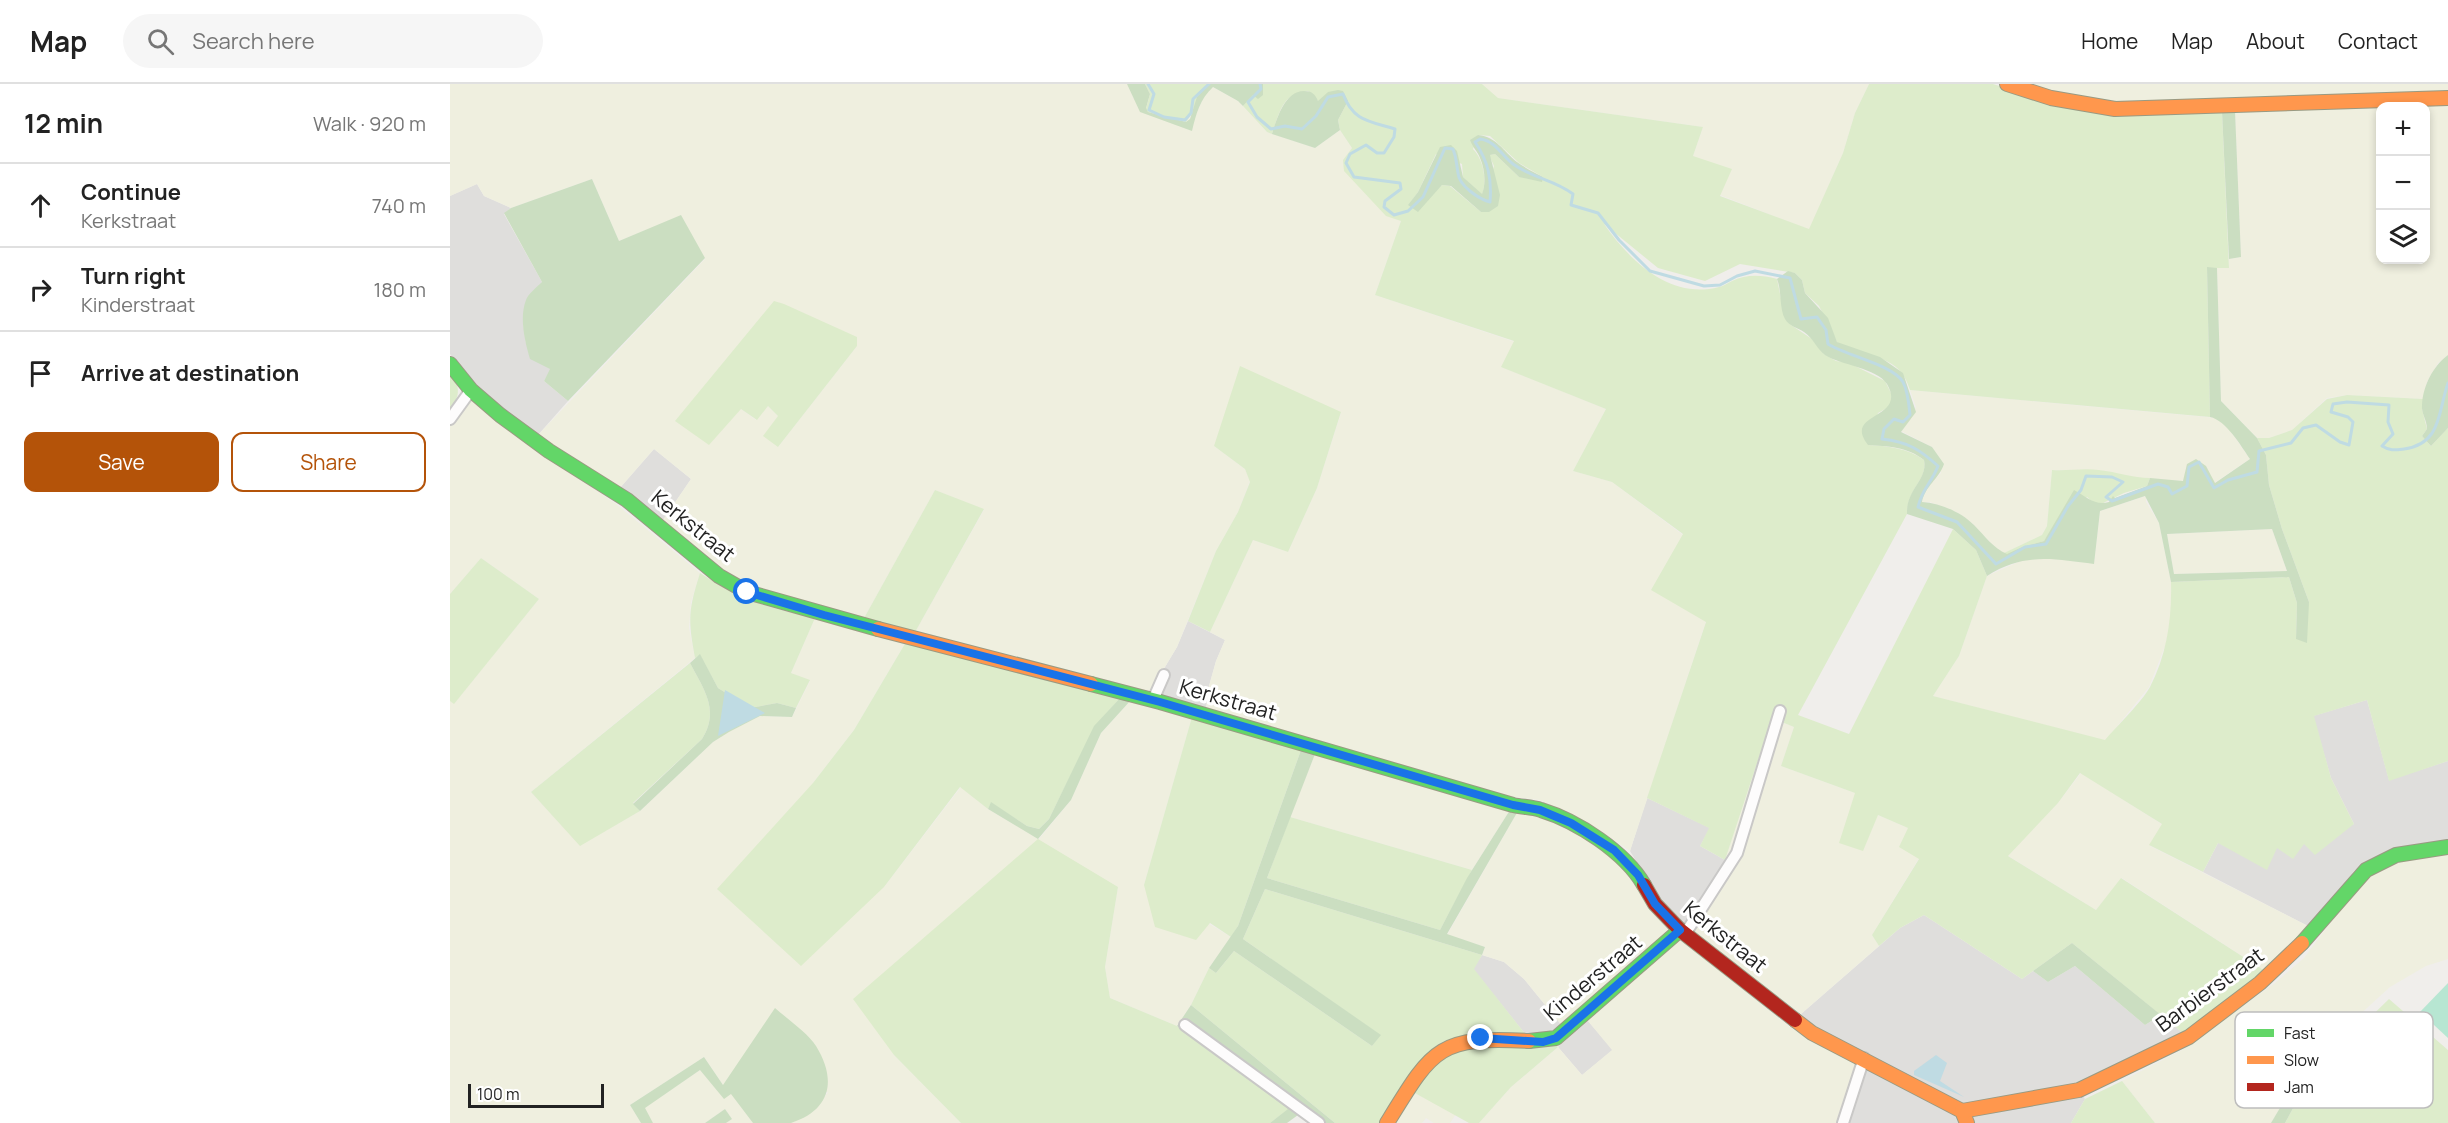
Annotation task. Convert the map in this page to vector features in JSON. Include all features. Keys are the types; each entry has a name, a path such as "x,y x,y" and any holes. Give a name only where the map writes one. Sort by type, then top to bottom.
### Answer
{"street":[{"path":"2007,84 2051,98 2115,109 2448,99"},
{"name":"Kerkstraat","path":"450,364 471,390 549,451 627,500 719,576 747,592 824,615 1153,700 1513,805 1540,810 1571,823 1614,850 1638,875 1655,904 1682,932 1812,1032 1864,1058 1965,1117"},
{"path":"450,419 471,390"},
{"path":"1153,700 1164,675"},
{"path":"1682,932 1737,853 1780,711"},
{"name":"Barbierstraat","path":"1965,1117 2079,1090 2189,1037 2260,983 2295,952 2346,891 2367,870 2396,855 2448,847"},
{"name":"Kinderstraat","path":"1387,1123 1422,1067 1438,1050 1458,1042 1481,1038 1543,1042 1556,1038 1682,932"},
{"path":"1185,1025 1318,1123"},
{"path":"1843,1123 1864,1058"}],"shaded area":[{"path":"477,184 484,196 511,208 504,214 542,282 523,323 526,343 544,365 551,369 544,381 568,401 538,435 475,386 450,354 450,196"},
{"path":"654,449 691,479 663,520 619,489"},
{"path":"1188,621 1225,640 1209,686 1206,709 1150,692 1177,647"},
{"path":"2367,700 2389,780 2448,761 2448,840 2372,858 2354,871 2310,927 2203,872 2218,843 2277,847 2304,844 2354,824 2331,778 2313,716"},
{"path":"1647,798 1710,828 1700,846 1725,860 1685,925 1659,899 1630,851"},
{"path":"1924,915 2022,979 2033,971 2048,982 2075,966 2145,1025 2161,1015 2184,1034 2075,1085 2085,1099 2071,1123 1849,1123 1866,1067 1790,1027 1801,1014 1900,928"},
{"path":"1482,955 1504,962 1524,979 1563,1027 1551,1035 1526,1035 1473,969"},
{"path":"1588,1021 1613,1050 1582,1075 1558,1047"}],"green space":[{"path":"450,84 1127,84 1132,91 1133,98 1194,119 1205,94 1213,87 1238,101 1267,132 1315,148 1340,130 1352,148 1343,160 1401,221 1375,295 1515,342 1502,367 1606,409 1573,471 1612,482 1683,535 1706,621 1630,851 1601,831 1540,800 1497,795 1206,709 1209,686 1225,640 1210,632 1253,540 1288,552 1317,488 1341,413 1214,446 1245,469 1250,481 1238,512 1216,551 1177,647 1150,692 914,634 984,510 935,490 863,620 740,583 663,520 691,479 654,449 619,489 538,435 705,259 681,216 619,241 592,179 511,208 484,196 477,184 450,196","holes":["857,337 857,346 778,447 778,416 768,406 756,420 741,409"]},
{"path":"1127,84 1145,84 1150,94 1146,108 1148,112 1186,122 1190,119 1197,97 1210,84 1263,84 1263,95 1258,99 1253,95 1243,106 1213,87 1202,102 1192,131 1140,112"},
{"path":"1145,84 1211,85 1186,122 1148,112 1146,109 1150,94"},
{"path":"1263,84 1482,84 1498,98 1703,127 1693,156 1732,169 1720,196 1809,229 1843,153 1855,113 1869,84 1993,84 2061,105 2222,112 2229,268 2207,268 2210,417 1910,390 1905,377 1889,362 1847,348 1837,342 1819,306 1805,293 1802,280 1795,273 1740,264 1705,281 1658,268 1604,224 1639,264 1668,283 1701,290 1719,287 1749,276 1777,279 1785,318 1791,325 1812,339 1824,354 1836,361 1849,363 1885,381 1892,395 1892,402 1878,413 1868,445 1904,450 1924,460 1923,473 1910,497 1907,514 1798,715 1849,734 1953,529 1976,550 1987,576 1959,656 1933,696 2105,740 2141,700 2156,674 2167,636 2171,609 2171,582 2289,577 2297,603 2296,639 2309,602 2282,529 2269,485 2266,455 2257,438 2269,438 2292,430 2327,399 2347,395 2423,399 2422,409 2427,429 2422,436 2431,446 2448,428 2448,761 2389,781 2367,700 2314,716 2331,778 2354,824 2315,855 2304,844 2293,859 2277,848 2267,870 2218,843 2203,872 2149,845 2162,824 2080,773 2058,803 2008,856 2096,910 2121,878 2265,971 2184,1034 2072,943 2022,979 1924,915 1900,928 1879,946 1872,935 1919,859 1899,847 1908,828 1878,815 1863,851 1839,843 1855,793 1781,766 1794,727 1772,718 1725,860 1700,846 1709,828 1647,798 1706,622 1651,590 1683,534 1612,482 1573,471 1606,409 1501,367 1514,341 1375,295 1401,221 1386,216 1344,171 1343,160 1352,148 1340,130 1338,120 1348,101 1318,101 1308,91 1293,95 1283,105 1272,134 1267,132 1243,106 1253,94 1263,95","holes":["1478,135 1490,136 1519,163 1543,177 1519,177 1495,154 1489,155 1494,166 1481,212 1450,186 1442,185 1433,193 1410,203 1418,192 1436,154 1462,164 1463,177 1482,195 1484,171 1473,149"]},
{"path":"1482,84 1869,84 1855,113 1843,153 1809,230 1720,195 1693,156 1703,127 1497,98"},
{"path":"2018,84 2448,84 2448,92 2101,105"},
{"path":"1343,91 1348,101 1338,120 1340,130 1315,148 1272,134 1283,107 1292,95 1297,92 1309,92 1318,101 1328,92"},
{"path":"2430,105 2448,105 2448,355 2438,363 2427,382 2423,399 2347,395 2327,398 2292,430 2269,438 2257,438 2221,401 2217,268 2229,268 2229,259 2241,257 2235,111 2376,107 2376,264 2430,264"},
{"path":"2235,111 2241,257 2229,259 2222,112"},
{"path":"1478,135 1495,142 1517,162 1543,177 1542,182 1519,177 1495,154 1490,155 1500,195 1498,206 1489,212 1481,212 1451,186 1442,185 1418,212 1408,205 1418,192 1440,147 1451,145 1457,151 1463,177 1482,194 1483,167 1470,140"},
{"path":"592,179 619,241 681,215 705,258 568,401 544,381 550,369 530,359 524,330 524,307 529,295 542,282 504,213 511,208"},
{"path":"2207,267 2217,268 2221,401 2257,438 2266,455 2269,485 2282,529 2309,602 2307,643 2296,639 2297,603 2289,577 2171,582 2159,523 2145,496 2100,511 2094,564 2052,559 2027,560 2001,568 1987,576 1976,550 1953,529 1907,514 1910,498 1923,473 1924,460 1904,450 1868,445 1862,434 1863,427 1868,421 1889,404 1891,396 1887,384 1867,370 1825,355 1807,334 1789,323 1783,315 1777,279 1788,271 1795,273 1802,280 1805,293 1828,318 1837,342 1880,357 1903,373 1916,412 1901,432 1932,447 1944,464 1926,491 1922,502 1943,506 1957,512 1974,525 1993,545 2007,554 2044,541 2074,490 2091,500 2104,503 2109,502 2113,496 2115,498 2147,486 2150,478 2183,481 2187,464 2196,459 2206,466 2215,483 2250,459 2227,428 2210,417","holes":["2272,529 2287,571 2174,574 2167,534"]},
{"path":"774,301 857,337 857,346 778,447 763,436 778,416 768,406 757,420 741,409 709,445 675,421"},
{"path":"2448,355 2448,428 2431,446 2422,436 2427,429 2422,408 2423,398 2433,371"},
{"path":"1240,366 1341,412 1317,488 1288,552 1253,540 1210,632 1188,621 1216,551 1238,512 1250,482 1245,469 1214,446"},
{"path":"450,371 458,390 456,400 450,410"},
{"path":"1910,390 2217,418 2229,429 2250,459 2214,483 2206,466 2186,468 2184,481 2134,478 2099,470 2052,470 2047,526 2042,535 2004,553 1997,550 1972,523 1958,513 1930,502 1922,502 1924,492 1941,473 1932,447 1901,431 1912,418 1916,407"},
{"path":"471,396 518,436 616,504 700,573 691,602 689,628 695,658 531,792 580,845 640,811 713,742 729,732 760,716 792,717 810,681 791,673 815,618 906,642 854,730 813,783 884,887 961,787 988,809 1039,839 1071,800 1101,733 1131,700 1192,717 1144,885 1231,937 1209,968 1191,1005 1177,1026 1110,998 1105,967 1118,887 894,1055 961,1123 790,1123 816,1108 828,1092 723,1085 704,1057 630,1105 641,1123 450,1123 450,701 454,703 539,599 481,558 450,594 450,426"},
{"path":"2093,469 2150,478 2147,486 2124,493 2101,504 2095,504 2087,497 2056,524 2044,541 2022,547 2007,555 2004,553 2042,535 2047,526 2052,470"},
{"path":"935,490 984,509 914,634 863,620"},
{"path":"2146,496 2146,502 2159,523 2171,582 2172,607 2167,641 2149,687 2105,741 1933,696 1959,656 1987,576 2023,560 2039,557 2094,563 2100,511"},
{"path":"2272,529 2287,571 2174,574 2167,534"},
{"path":"481,558 539,599 454,704 450,701 450,594"},
{"path":"700,573 755,602 815,618 791,673 810,680 796,708 777,703 750,708 718,688 700,655 695,658 690,616"},
{"path":"906,642 1121,697 1095,726 1049,819 1039,829 1027,826 991,803 988,809 960,787 884,887 801,966 717,889 813,783 854,730"},
{"path":"700,654 718,688 750,708 777,703 796,708 792,717 760,716 713,742 640,811 633,804 702,739 707,729 710,719 708,700 690,663"},
{"path":"690,663 705,691 710,709 710,719 702,739 633,803 640,811 580,846 531,792"},
{"path":"1121,697 1131,700 1101,733 1071,800 1038,839 988,809 991,802 1027,826 1039,829 1049,819 1094,726"},
{"path":"1192,717 1301,750 1238,926 1231,937 1210,923 1196,940 1155,927 1144,885"},
{"path":"1772,718 1794,727 1781,766 1855,793 1878,815 1908,828 1919,858 1872,935 1879,946 1801,1014 1685,925 1725,860"},
{"path":"1301,750 1315,754 1267,878 1440,930 1467,878 1510,810 1518,811 1447,934 1485,947 1482,955 1265,889 1243,939 1381,1035 1372,1046 1234,951 1216,973 1209,968 1238,926"},
{"path":"1315,754 1510,810 1472,870 1290,817"},
{"path":"2081,773 2163,825 2150,846 2310,927 2295,946 2265,971 2122,878 2096,910 2007,855 2058,803"},
{"path":"1518,811 1540,816 1611,855 1668,928 1668,932 1563,1027 1524,979 1504,962 1482,955 1485,947 1447,935"},
{"path":"1290,817 1472,870 1440,930 1267,878"},
{"path":"1038,839 1118,887 1105,967 1110,998 1177,1026 1289,1109 1270,1123 961,1123 894,1055 853,999"},
{"path":"2448,853 2448,959 2426,966 2390,987 2363,1012 2235,1012 2235,1108 2280,1108 2271,1123 2155,1123 2122,1081 2182,1050 2275,983 2304,958 2350,896 2370,876 2390,865 2410,859"},
{"path":"1265,889 1482,955 1474,969 1526,1035 1476,1035 1447,1040 1437,1045 1419,1064 1382,1123 1335,1123 1191,1005 1209,968 1216,973 1234,951 1372,1046 1380,1035 1243,939"},
{"path":"1679,941 1684,942 1790,1027 1857,1064 1841,1123 1479,1123 1511,1087 1558,1047 1582,1075 1612,1050 1588,1021"},
{"path":"2072,943 2161,1015 2145,1025 2075,966 2048,982 2033,971"},
{"path":"2448,983 2448,1038 2433,1024 2433,1012 2420,1012"},
{"path":"2389,999 2404,1012 2376,1012"},
{"path":"1191,1005 1335,1123 1309,1123 1298,1115 1287,1123 1270,1123 1288,1109 1177,1026"},
{"path":"775,1008 808,1036 823,1059 828,1082 822,1102 815,1110 791,1123 753,1123 731,1094 724,1099 700,1070 645,1108 653,1123 641,1123 630,1105 704,1057 723,1085"},
{"path":"2433,1037 2448,1050 2448,1123 2285,1123 2293,1108 2433,1108"},
{"path":"1555,1045 1558,1047 1511,1087 1479,1123 1469,1123 1413,1092 1428,1068 1464,1046"},
{"path":"700,1070 724,1098 731,1093 753,1123 726,1123 732,1119 725,1109 705,1123 653,1123 644,1108"},
{"path":"2122,1081 2155,1123 2071,1123 2085,1099"},
{"path":"1413,1092 1456,1114 1450,1123 1434,1123 1426,1118 1422,1123 1395,1123"},
{"path":"2280,1108 2293,1108 2285,1123 2271,1123"},
{"path":"725,1109 732,1119 726,1123 705,1123"}],"water":[{"path":"725,690 765,713 718,736"},
{"path":"1936,1055 1947,1063 1940,1081 1964,1097 1914,1075 1914,1071"}],"waterway":[{"path":"1148,84 1154,94 1149,110 1164,117 1185,120 1191,113 1193,99 1209,84"},
{"path":"1260,84 1261,89 1248,102 1257,117 1271,129 1285,126 1302,129 1316,116 1328,97 1343,94 1357,115 1370,122 1395,129 1394,137 1384,153 1377,153 1366,145 1350,154 1346,163 1354,177 1400,183 1401,189 1385,201 1384,207 1394,215 1408,211 1423,197 1445,148 1453,149 1462,183 1475,195 1490,202 1488,170 1475,142 1480,139 1490,142 1520,169 1559,185 1573,194 1571,205 1598,213 1619,240 1650,271 1704,286 1720,285 1737,276 1755,271 1790,278 1801,319 1817,317 1826,330 1828,344 1890,371 1903,382 1910,415 1903,422 1894,419 1884,429 1882,439 1913,447 1938,466 1918,507 1957,522 1996,564 2025,547 2046,544 2068,506 2081,490 2086,476 2112,477 2123,482 2106,497 2112,501 2158,484 2168,487 2172,494 2187,486 2189,467 2199,462 2214,488 2228,480 2257,472 2259,451 2291,443 2303,428 2316,425 2340,442 2349,445 2353,422 2348,417 2331,412 2333,404 2347,402 2389,405 2388,422 2393,434 2382,446 2395,450 2416,446 2426,441 2437,425 2448,383"}],"traffic: fast":[{"path":"450,364 471,390 500,415 549,451 627,500 719,576 747,592 878,629"},
{"path":"1091,684 1555,815 1599,839 1613,850 1636,873 1644,885"},
{"path":"2302,943 2366,870 2396,855 2448,847"},
{"path":"1529,1041 1556,1038 1680,930"}],"traffic: slow":[{"path":"2007,84 2051,98 2115,109 2448,98"},
{"path":"878,629 1091,684"},
{"path":"1962,1111 2079,1090 2189,1037 2260,983 2302,943"},
{"path":"1795,1020 1812,1033 1962,1111 1967,1123"},
{"path":"1387,1123 1416,1078 1441,1052 1456,1045 1475,1041 1529,1041"}],"traffic: jam":[{"path":"1644,885 1655,904 1680,930 1795,1020"}],"route":[{"path":"747,592 824,615 1160,702 1513,805 1540,810 1571,823 1614,850 1638,875 1655,904 1680,930 1556,1038 1543,1042 1481,1038"}]}
